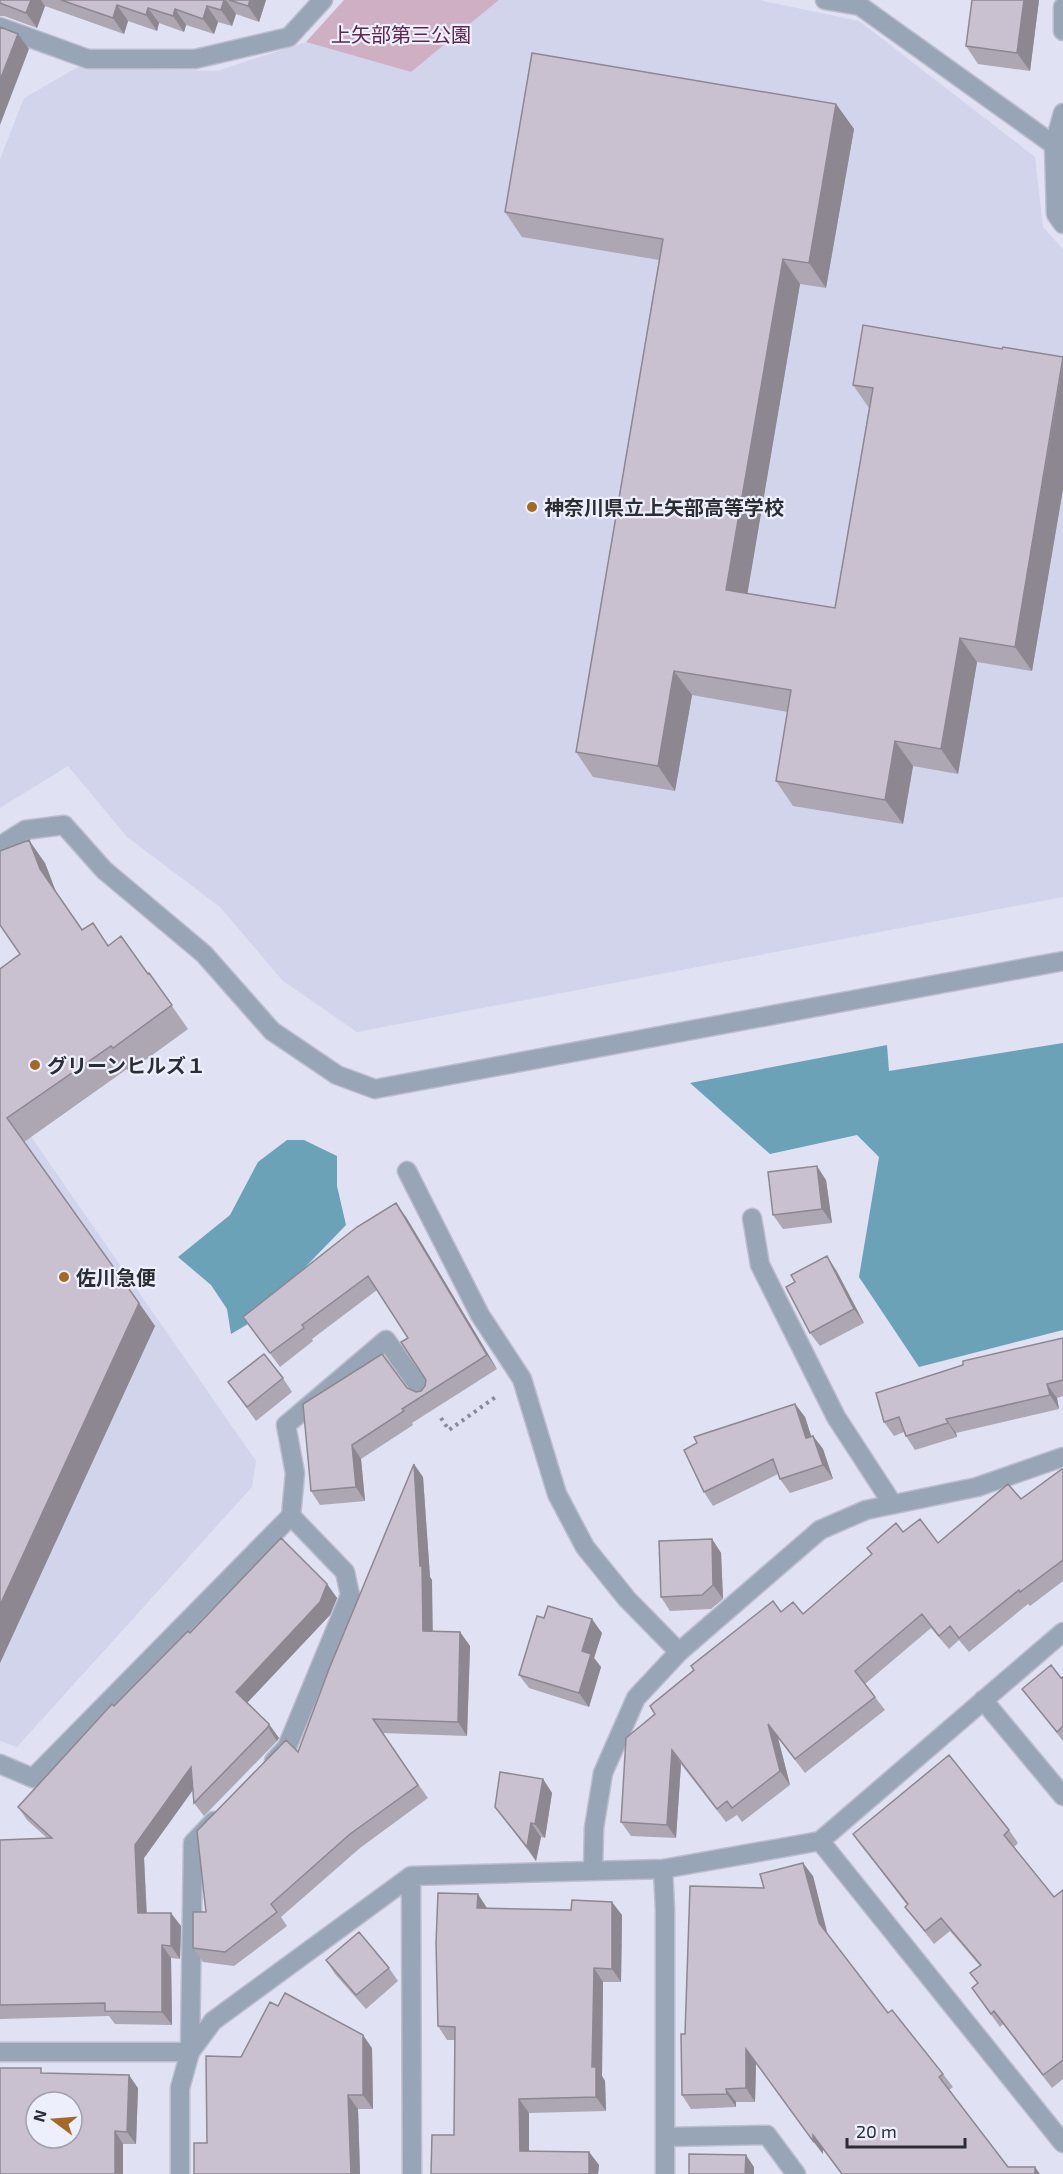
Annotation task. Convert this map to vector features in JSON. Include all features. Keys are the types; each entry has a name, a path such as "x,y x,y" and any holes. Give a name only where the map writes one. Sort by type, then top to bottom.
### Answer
{"street":[{"path":"0,27 88,59 195,59 289,37 322,0"},
{"path":"825,0 860,6 1054,145"},
{"path":"1063,7 1063,30"},
{"path":"1063,113 1054,145 1056,214 1063,224"},
{"path":"0,846 25,830 64,825 104,870 204,954 272,1031 337,1075 375,1089 1063,962"},
{"path":"407,1171 480,1315 522,1379 557,1494 585,1547 627,1599 679,1652"},
{"path":"752,1218 760,1265 836,1417 892,1503"},
{"path":"0,1764 33,1778 291,1516 295,1473 286,1425 386,1340 425,1395"},
{"path":"593,1870 594,1828 603,1773 636,1698 679,1652 820,1530 866,1510 977,1487 1063,1457"},
{"path":"264,1771 287,1748 350,1595 345,1572 291,1516"},
{"path":"190,2052 213,2021 411,1876 663,1869 820,1841 1063,1632"},
{"path":"983,1700 1063,1796"},
{"path":"180,2174 180,2088 190,2052 193,1843 224,1811"},
{"path":"820,1841 1063,2143"},
{"path":"663,1869 665,2174"},
{"path":"411,1876 412,2174"},
{"path":"0,2052 190,2052"},
{"path":"665,2137 767,2135 796,2174"}],"path":[{"path":"425,1395 449,1430 522,1379"}],"shaded area":[{"name":"神奈川県立上矢部高等学校","path":"499,0 759,0 859,21 1035,157 1043,227 1063,249 1063,897 357,1032 283,981 220,907 127,837 68,766 0,808 0,159 24,98 78,67 217,71 306,42 411,72"},
{"path":"1063,1043 1063,1330 919,1367 859,1277 879,1157 857,1135 770,1154 690,1083 887,1045 889,1071"},
{"name":"佐川急便","path":"0,1092 256,1461 252,1487 17,1747 0,1741"},
{"path":"287,1140 304,1140 337,1156 337,1186 346,1225 253,1321 231,1334 227,1309 211,1285 178,1257 230,1215 258,1162"}],"green space":[{"name":"上矢部第三公園","path":"344,0 499,0 411,72 306,42"}],"building":[{"path":"0,0 31,0 26,13 0,3"},
{"path":"61,0 224,0 221,10 207,6 203,19 175,9 173,16 148,8 146,15 117,5 113,18"},
{"path":"229,0 250,0 248,6"},
{"path":"972,0 1024,0 1017,53 966,46"},
{"path":"0,27 18,34 0,80"},
{"path":"532,53 836,104 809,263 783,259 726,590 835,608 873,388 853,385 863,325 1063,357 1015,647 960,638 941,749 895,741 885,800 776,781 791,690 674,671 658,766 576,752 663,239 505,212"},
{"path":"29,840 40,869 82,930 93,923 108,946 121,936 172,1005 113,1048 111,1046 7,1118 139,1303 0,1605 0,969 20,954 0,925 0,851"},
{"path":"817,1166 822,1209 773,1215 768,1172"},
{"path":"396,1203 487,1355 402,1409 404,1411 352,1445 356,1487 311,1491 303,1404 382,1354 407,1388 416,1392 421,1391 426,1380 401,1342 408,1338 368,1276 302,1325 304,1328 270,1353 243,1317 357,1227"},
{"path":"827,1256 854,1309 810,1333 786,1287 795,1282 791,1275"},
{"path":"1063,1338 1063,1380 1047,1384 1050,1395 946,1419 948,1423 906,1436 899,1417 884,1422 876,1393 963,1365 963,1361"},
{"path":"264,1354 283,1378 247,1407 228,1382"},
{"path":"795,1404 806,1438 813,1436 823,1465 780,1479 773,1459 704,1492 684,1450 697,1443 694,1437"},
{"path":"414,1464 420,1566 422,1566 423,1631 460,1632 458,1722 373,1719 418,1785 350,1834 271,1904 277,1912 225,1952 193,1948 193,1912 206,1912 197,1831 286,1740 298,1752 329,1669"},
{"path":"1062,1469 1063,1560 1020,1592 1019,1590 959,1638 950,1626 939,1636 922,1614 855,1671 875,1697 795,1759 768,1724 780,1771 732,1808 727,1801 717,1809 672,1750 667,1825 621,1822 626,1738 655,1714 650,1706 694,1670 691,1666 773,1601 781,1612 793,1602 803,1614 872,1554 867,1548 896,1523 903,1532 920,1519 938,1543 1008,1484 1021,1499"},
{"path":"281,1538 327,1584 320,1602 236,1692 269,1724 268,1727 194,1803 191,1767 135,1845 138,1913 171,1913 171,1946 162,1945 162,2012 105,2011 105,2003 0,2005 0,1840 52,1838 18,1807 112,1704 114,1706 188,1631 190,1633"},
{"path":"712,1539 713,1585 702,1595 661,1597 659,1541"},
{"path":"548,1606 592,1619 582,1651 591,1654 579,1693 519,1675 537,1616 544,1618"},
{"path":"1051,1665 1061,1678 1063,1677 1063,1726 1057,1732 1022,1689"},
{"path":"949,1755 1009,1830 1004,1835 1054,1897 1063,1890 1063,2060 1043,2075 994,2011 991,2014 972,1988 978,1983 970,1973 981,1965 941,1918 925,1931 905,1907 908,1904 853,1834"},
{"path":"500,1772 543,1779 535,1824 531,1823 527,1847 495,1807"},
{"path":"803,1863 819,1923 888,2013 892,2010 943,2074 939,2077 1008,2167 1035,2167 1035,2174 842,2174 813,2135 813,2141 746,2049 746,2088 726,2089 727,2094 682,2095 681,2034 685,2034 690,1886 764,1888 760,1874"},
{"path":"438,1893 478,1894 477,1908 571,1910 572,1900 612,1902 612,1969 594,1968 592,2067 596,2067 596,2097 519,2099 520,2151 589,2152 589,2174 431,2174 432,2135 454,2135 455,2027 438,2026 436,1943"},
{"path":"359,1932 389,1968 356,1995 326,1960"},
{"path":"285,1993 363,2035 363,2095 348,2095 351,2174 194,2174 194,2143 207,2143 206,2056 241,2057 270,2002 278,2006"},
{"path":"0,2068 41,2068 41,2073 129,2075 127,2132 115,2131 115,2174 0,2174"},
{"path":"689,2154 746,2155 745,2174 689,2174"}],"place":[{"name":"神奈川県立上矢部高等学校","path":"532,507"},
{"name":"グリーンヒルズ１","path":"35,1065"},
{"name":"佐川急便","path":"64,1277"}]}
